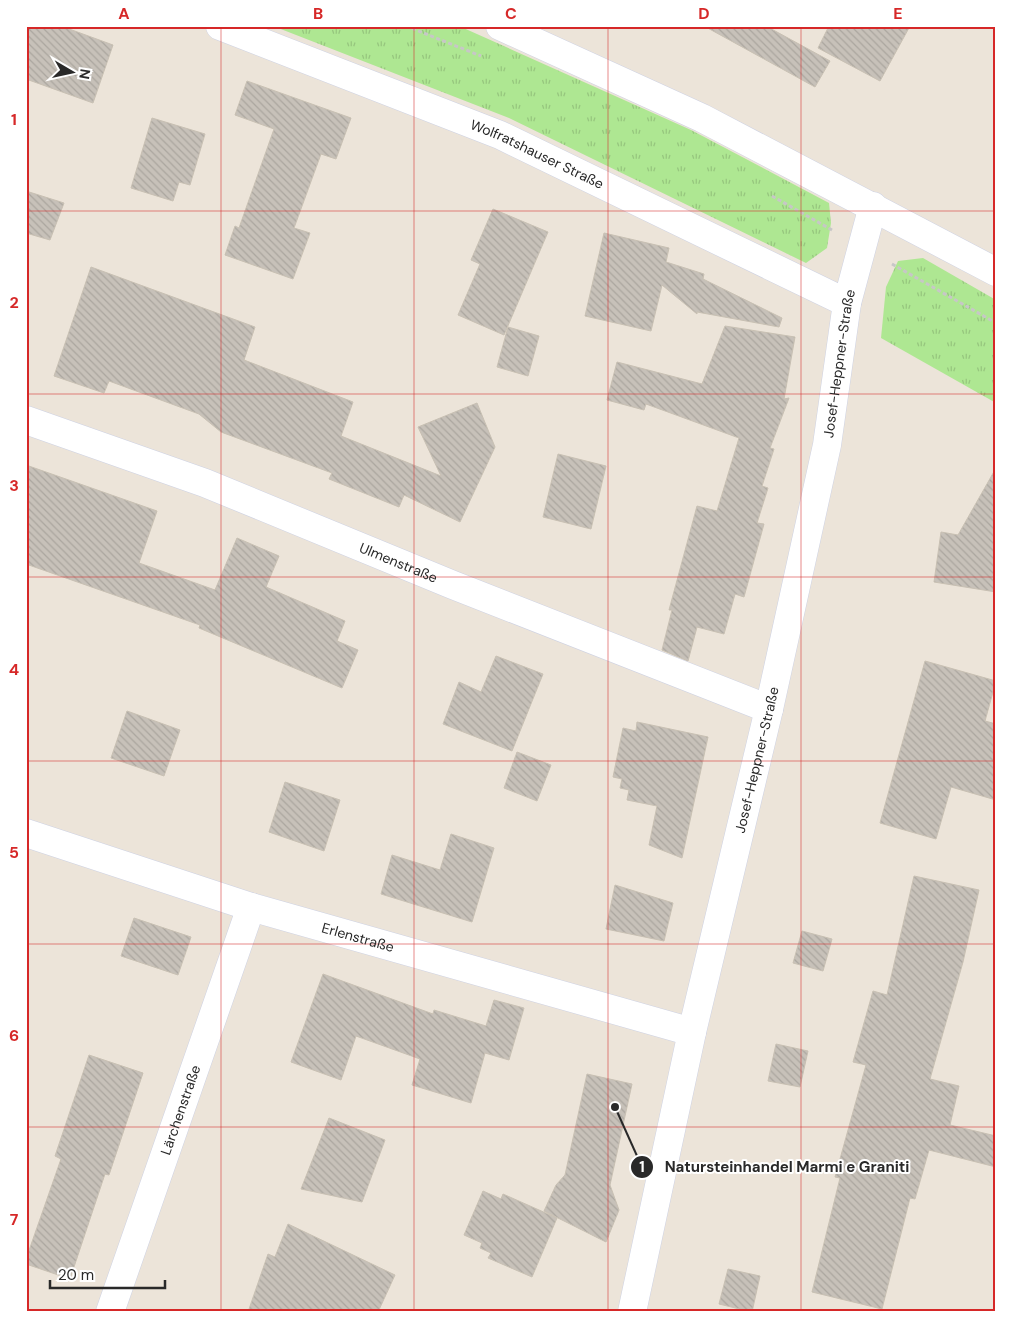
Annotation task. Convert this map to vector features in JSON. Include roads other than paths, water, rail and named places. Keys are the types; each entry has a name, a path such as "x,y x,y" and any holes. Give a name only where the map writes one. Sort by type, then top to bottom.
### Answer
{"street":[{"name":"Wolfratshauser Straße","path":"220,26 500,134 846,303"},
{"path":"500,26 702,118 996,272"},
{"name":"Josef-Heppner-Straße","path":"632,1312 692,1032 769,709 827,445 846,303 860,247 873,206"},
{"name":"Ulmenstraße","path":"26,420 205,483 453,585 769,709"},
{"name":"Erlenstraße","path":"26,833 251,907 692,1032"},
{"name":"Lärchenstraße","path":"110,1312 251,907"}],"place":[{"name":"Natursteinhandel Marmi e Graniti","path":"615,1107"}]}
